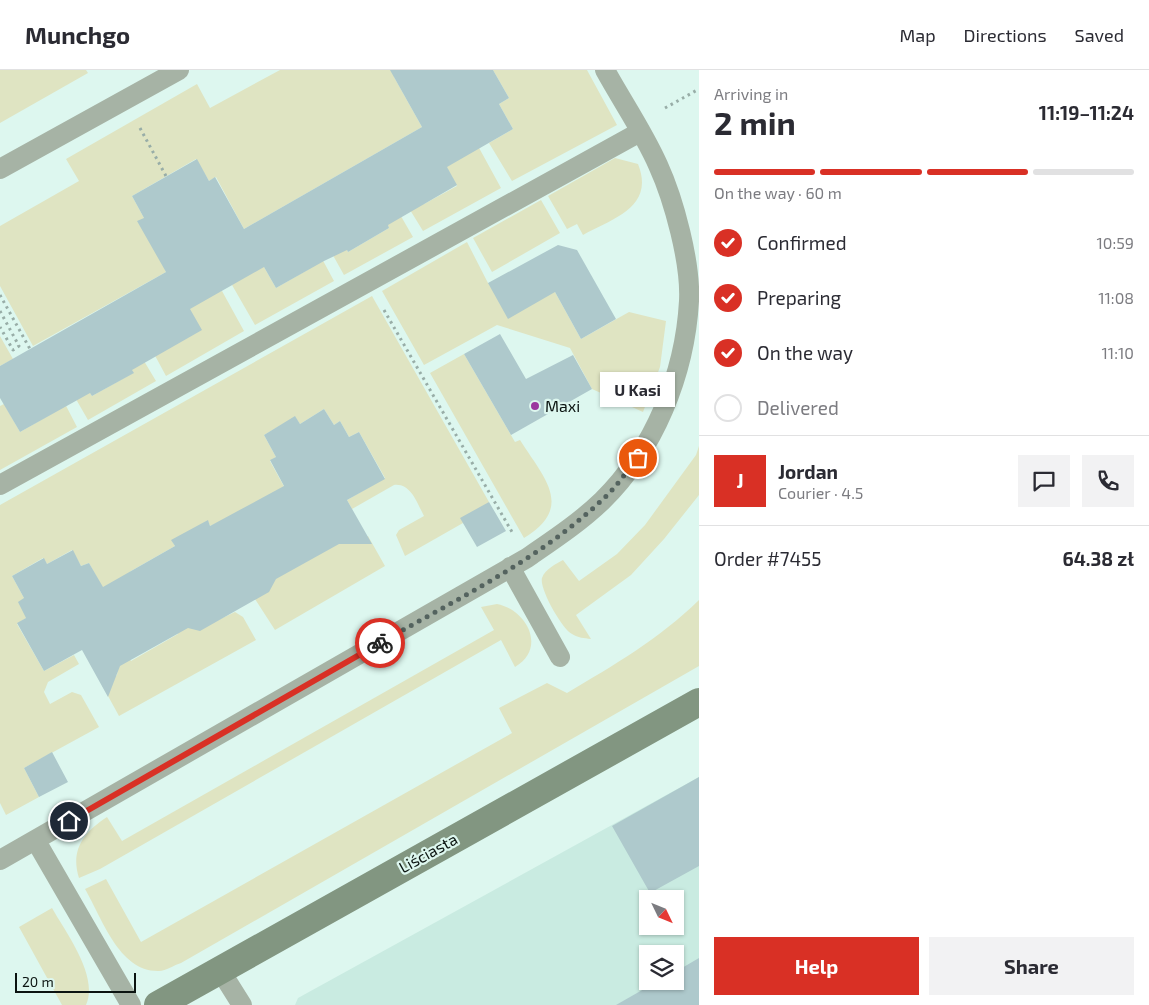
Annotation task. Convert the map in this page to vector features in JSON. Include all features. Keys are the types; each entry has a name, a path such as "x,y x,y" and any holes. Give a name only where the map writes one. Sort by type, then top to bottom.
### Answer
{"street":[{"name":"Liściasta","path":"158,1005 699,702"}],"lane":[{"path":"0,169 124,98 179,70"},
{"path":"0,860 519,563 577,523 603,500 638,458 672,389 684,346 689,299 679,229 658,164 605,70"},
{"path":"0,484 369,283 638,129"},
{"path":"519,563 560,657"},
{"path":"36,840 131,1005"},
{"path":"220,970 242,1005"}],"path":[{"path":"638,129 699,89"},
{"path":"124,98 166,176"},
{"path":"369,283 519,563"},
{"path":"0,295 30,349"},
{"path":"0,311 19,346 13,350 0,327"}],"shaded area":[{"path":"0,70 86,70 88,73 0,123"},
{"path":"280,70 399,70 394,77 422,127 244,229 216,177 209,181 196,159 132,196 144,218 166,272 33,346 0,286 0,226 79,181 66,159 197,84 210,108"},
{"path":"493,70 587,70 617,125 512,181 489,143 513,129 499,104 509,98"},
{"path":"478,146 501,188 423,231 407,205 424,204 457,186 441,157"},
{"path":"615,158 638,164 642,179 641,191 636,201 619,216 583,235 577,224 567,229 548,196"},
{"path":"541,200 560,233 492,272 473,238"},
{"path":"398,211 413,237 344,275 330,250 343,243 348,252 389,228 384,218"},
{"path":"467,242 488,283 555,292 581,339 629,312 666,321 660,367 643,412 592,389 570,348 497,325 424,365 382,291"},
{"path":"320,255 334,281 255,325 232,285 260,260 276,288 309,269"},
{"path":"222,291 244,331 166,376 152,350 185,301"},
{"path":"372,296 489,502 463,523 405,556 396,535 399,530 424,516 416,500 405,487 394,485 352,509 347,500 385,478 359,432 349,437 340,421 334,425 324,409 300,424 295,417 264,435 276,457 270,461 287,492 210,526 208,521 172,541 175,546 131,571 106,594 89,563 81,566 72,550 47,564 43,558 12,576 24,598 26,618 17,624 44,671 74,655 79,664 48,682 44,692 50,704 72,692 81,695 99,727 24,768 39,797 6,815 0,803 0,505"},
{"path":"0,336 13,359 0,366"},
{"path":"464,354 515,442 520,440 538,467 550,492 551,503 548,515 539,526 524,538 430,373"},
{"path":"141,356 156,381 88,420 73,394 86,386 92,396 133,373 129,363"},
{"path":"63,400 77,427 0,470 0,406 4,404 20,432 53,413"},
{"path":"699,446 699,495 664,539 631,575 576,615 591,639 572,634 557,617 548,599 542,583 543,575 551,567 563,560 579,581 617,554 645,525 696,455"},
{"path":"323,531 355,543 368,536 385,566 275,630 255,599"},
{"path":"699,600 699,666 181,963 159,971 145,969 133,963 113,941 85,889 106,879 141,942 512,733 499,708 547,683 567,693 619,662 652,639"},
{"path":"497,604 517,614 529,631 531,640 530,650 525,659 515,667 501,640 100,869 79,878 76,859 81,843 92,829 107,817 122,841 494,630 481,607"},
{"path":"235,612 243,617 256,640 119,716 102,685 117,675 121,645 131,661 178,634 174,627 214,622"},
{"path":"699,777 699,1005 295,1005 298,998"},
{"path":"52,908 85,968 89,994 86,1005 62,1005 19,927"}],"building":[{"path":"390,70 493,70 509,98 499,104 513,129 447,167 457,185 388,225 389,228 348,252 347,250 324,261 276,288 264,267 190,309 202,330 132,370 134,373 92,396 90,393 20,432 0,398 0,366 166,272 137,221 144,218 132,196 197,159 209,181 215,177 244,229 422,127"},
{"path":"558,245 577,250 616,319 581,339 555,292 508,319 488,283"},
{"path":"500,334 526,379 573,355 592,389 511,435 464,354"},
{"path":"324,409 334,425 340,421 349,437 359,432 385,479 347,500 372,544 339,544 276,579 269,592 200,631 188,628 120,666 108,697 82,650 44,671 17,623 26,618 18,602 24,598 12,576 44,558 47,564 73,550 81,566 89,563 103,587 175,546 171,540 208,520 210,526 284,486 270,460 276,457 264,435 295,416 300,424"},
{"path":"489,502 506,531 477,547 460,518"},
{"path":"52,752 68,782 39,797 24,768"},
{"path":"699,777 699,866 655,890 648,890 612,826"},
{"path":"699,958 699,1005 616,1005 642,990 684,990 684,967"}],"way so far":[{"path":"380,643 527,558 577,523 603,500 638,458"}],"place":[{"name":"Maxi","path":"535,406"},
{"name":"U Kasi","path":"638,458"}],"route":[{"path":"69,821 380,643"}]}
